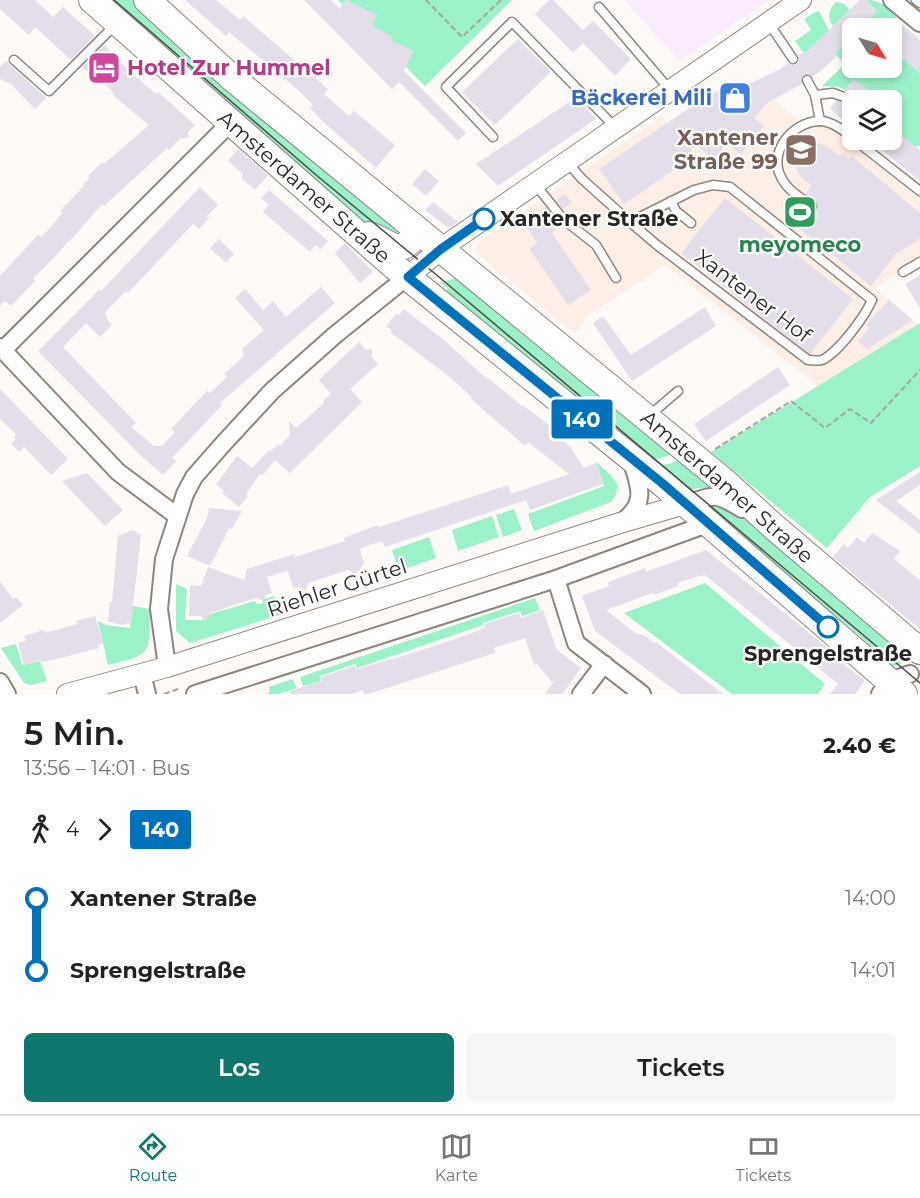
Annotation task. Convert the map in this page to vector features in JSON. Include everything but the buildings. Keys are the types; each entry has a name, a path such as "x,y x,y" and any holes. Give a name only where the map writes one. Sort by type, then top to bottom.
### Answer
{"main road":[{"name":"Amsterdamer Straße","path":"92,0 408,277 902,683"},
{"name":"Amsterdamer Straße","path":"147,0 232,78 648,418 920,651"},
{"path":"354,231 375,237 394,248 409,244 414,237 413,226"}],"street":[{"path":"167,667 159,609 164,559 185,494 195,477 222,444 272,391 335,335 441,249 801,0"},
{"path":"904,2 920,23"},
{"path":"177,516 118,472 1,348 230,123"},
{"path":"620,523 631,516 640,495 641,488 630,459"},
{"name":"Riehler Gürtel","path":"67,694 167,667 712,496 721,496 774,527"},
{"path":"195,694 556,579 707,524"},
{"path":"556,579 576,643 642,694"},
{"path":"581,694 604,664"},
{"path":"142,674 147,694"},
{"path":"0,682 7,694"}],"lane":[{"path":"904,2 920,3"},
{"path":"599,7 670,90"},
{"path":"14,60 49,91 117,22"},
{"path":"493,137 446,87 512,22 616,128"},
{"path":"768,22 793,59"},
{"path":"807,81 815,95 820,121"},
{"path":"815,95 833,93 841,96"},
{"path":"812,206 785,184 777,163 782,145 793,132 804,125 820,121 842,130"},
{"path":"868,150 920,191"},
{"name":"Xantener Hof","path":"566,162 582,179 630,222 657,245 808,360 822,360 841,344 865,315 872,300 730,188 713,185 694,190 630,222"},
{"path":"535,184 563,219 596,245 616,278"},
{"path":"671,201 676,212 691,223"},
{"path":"903,272 920,262"},
{"path":"648,418 678,391"}],"path":[{"path":"426,0 462,37 501,0"},
{"path":"706,454 791,401 825,428 850,409 872,423 920,370"}],"shaded area":[{"path":"624,0 769,0 680,61"},
{"path":"773,99 804,125 826,122 842,134 842,150 864,150 920,191 920,261 874,288 918,325 817,387 815,383 665,265 589,315 574,333 475,252 479,242 662,116 688,154 696,145 714,160 727,143 741,155 764,127 754,118 767,102"}],"green space":[{"path":"105,0 135,0 220,77 407,231 387,242 311,176 283,156"},
{"path":"338,0 512,0 425,86"},
{"path":"866,0 881,3 896,18 870,18 877,11"},
{"path":"836,2 843,3 850,10 833,26 829,14"},
{"path":"819,11 829,31 806,52 803,52 795,41 811,30 804,19"},
{"path":"842,45 842,61 834,53"},
{"path":"902,58 920,73 920,147 902,141 902,90 868,90 854,79 845,90 839,87 822,86 842,67 842,78 902,78"},
{"path":"463,277 662,440 658,445 670,455 646,463 443,294 448,289 440,282"},
{"path":"920,323 920,466 870,497 827,548 711,452"},
{"path":"683,457 715,488 696,489 685,494 658,466 672,463"},
{"path":"596,462 611,475 618,485 616,495 611,502 534,531 528,514 604,486"},
{"path":"714,501 735,509 905,648 909,659 894,667 846,624 709,513"},
{"path":"514,509 522,530 503,537 496,515"},
{"path":"492,516 499,537 458,551 452,530"},
{"path":"429,537 436,558 399,571 392,550"},
{"path":"705,583 825,684 818,694 732,694 624,613"},
{"path":"176,584 187,589 185,620 205,620 207,615 255,601 257,604 262,604 264,599 274,596 280,615 190,643 176,631"},
{"path":"535,598 540,610 522,616 520,611 357,668 355,664 320,676 321,681 303,686 300,677"},
{"path":"133,606 150,609 146,650 141,655 108,665 98,621 106,625 130,628"},
{"path":"16,644 22,665 40,661 47,681 31,685 24,683 1,648"},
{"path":"292,679 297,688 278,694 267,694 270,691 269,687"}],"tram line":[{"path":"114,0 315,174 920,683"}],"bus line":[{"name":"140","path":"484,219 441,249 408,277 662,483 828,627"}],"place":[{"name":"Hotel Zur Hummel","path":"104,68"},
{"name":"Bäckerei Mili","path":"735,98"},
{"name":"Xantener Straße 99","path":"801,150"},
{"name":"meyomeco","path":"800,212"},
{"name":"Xantener Straße","path":"484,219"},
{"name":"Sprengelstraße","path":"828,627"}]}
